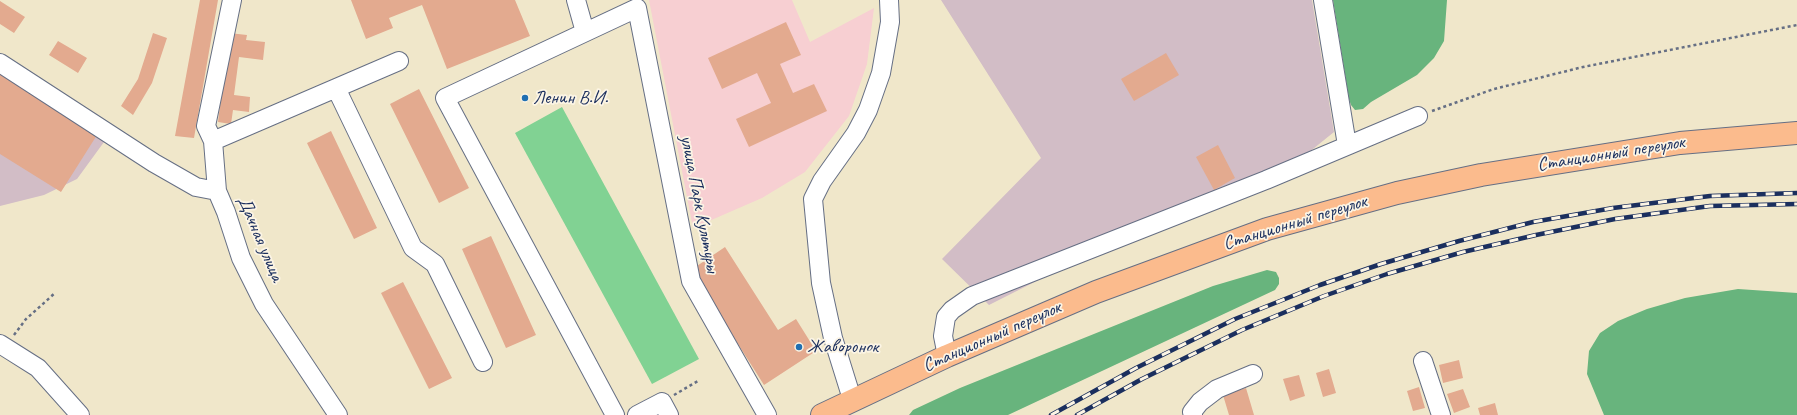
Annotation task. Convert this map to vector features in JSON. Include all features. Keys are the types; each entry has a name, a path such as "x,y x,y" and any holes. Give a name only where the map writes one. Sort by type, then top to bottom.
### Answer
{"main road":[{"name":"Станционный переулок","path":"822,415 852,399 947,356 1096,292 1267,229 1328,211 1397,193 1481,175 1587,157 1680,143 1797,133"}],"street":[{"path":"217,191 213,141 206,126 232,0"},
{"path":"576,0 585,32 445,98 615,415"},
{"path":"852,399 833,338 821,283 813,198 822,181 856,133 871,104 881,73 890,22 889,0"},
{"path":"1324,0 1342,103 1347,145"},
{"name":"улица Парк Культуры","path":"585,32 637,8 691,281 767,415"},
{"path":"213,141 399,61"},
{"name":"Дачная улица","path":"0,63 154,163 196,187 217,191 226,212 241,258 264,304 334,414"},
{"path":"336,88 413,248 435,264 483,362"},
{"path":"947,356 943,336 946,317 952,310 972,296 1260,182 1418,116"},
{"path":"4,346 38,368 80,415"},
{"path":"1423,362 1441,415"},
{"path":"1192,414 1200,402 1216,389 1253,374"},
{"path":"637,415 666,408"}],"path":[{"path":"1418,116 1494,89 1575,69 1797,25"},
{"path":"4,346 26,319 55,293"},
{"path":"666,408 698,381"}],"shaded area":[{"path":"649,0 792,0 810,42 874,8 867,64 849,116 805,172 762,198 693,228"},
{"path":"941,0 1312,0 1334,132 1308,153 1106,246 989,305 942,259 1041,158"},
{"path":"0,73 104,142 77,179 44,195 0,206"}],"green space":[{"path":"1333,0 1447,0 1444,41 1434,58 1417,75 1371,102 1363,109 1355,110 1349,99"},
{"path":"562,107 699,359 652,384 515,133"},
{"path":"1267,270 1276,272 1279,278 1279,284 1275,290 1008,415 909,415 913,410 960,388 1213,286"},
{"path":"1738,289 1797,293 1797,415 1604,415 1587,374 1589,351 1600,333 1618,321 1647,309 1685,298"}],"building":[{"path":"200,0 218,0 194,138 175,136"},
{"path":"351,0 515,0 530,36 447,69 422,5 389,18 393,28 366,39"},
{"path":"0,1 25,17 14,33 0,24"},
{"path":"786,22 801,55 780,64 793,93 814,84 827,111 749,147 736,119 771,103 757,73 722,89 708,58"},
{"path":"153,33 167,38 152,83 133,115 121,106 138,79"},
{"path":"229,33 247,35 246,40 265,42 263,60 239,57 234,95 250,97 249,112 233,110 231,124 218,122"},
{"path":"58,41 87,58 78,73 49,55"},
{"path":"1166,53 1179,75 1134,101 1121,79"},
{"path":"0,74 97,135 61,192 0,154"},
{"path":"419,89 469,188 439,203 390,104"},
{"path":"331,131 377,228 354,239 307,143"},
{"path":"1218,145 1235,178 1214,190 1196,157"},
{"path":"491,236 536,335 506,348 462,249"},
{"path":"725,247 778,330 796,319 816,351 764,385 691,270"},
{"path":"403,282 452,378 429,389 381,293"},
{"path":"1459,360 1463,378 1443,383 1439,365"},
{"path":"1329,369 1336,393 1323,397 1316,373"},
{"path":"1299,375 1305,396 1290,401 1283,379"},
{"path":"1419,387 1425,408 1413,411 1407,391"},
{"path":"1246,388 1254,415 1229,415 1223,395"},
{"path":"1463,389 1470,407 1454,413 1447,394"},
{"path":"1495,403 1498,415 1480,415 1478,408"}],"railway":[{"path":"1051,415 1136,368 1235,319 1320,285 1381,264 1459,241 1533,222 1613,208 1710,196 1797,193"},
{"path":"1077,415 1142,379 1242,330 1324,296 1387,274 1463,252 1615,219 1710,206 1797,204"}],"place":[{"name":"Ленин В.И.","path":"525,98"},
{"name":"Жаворонок","path":"799,347"}]}
